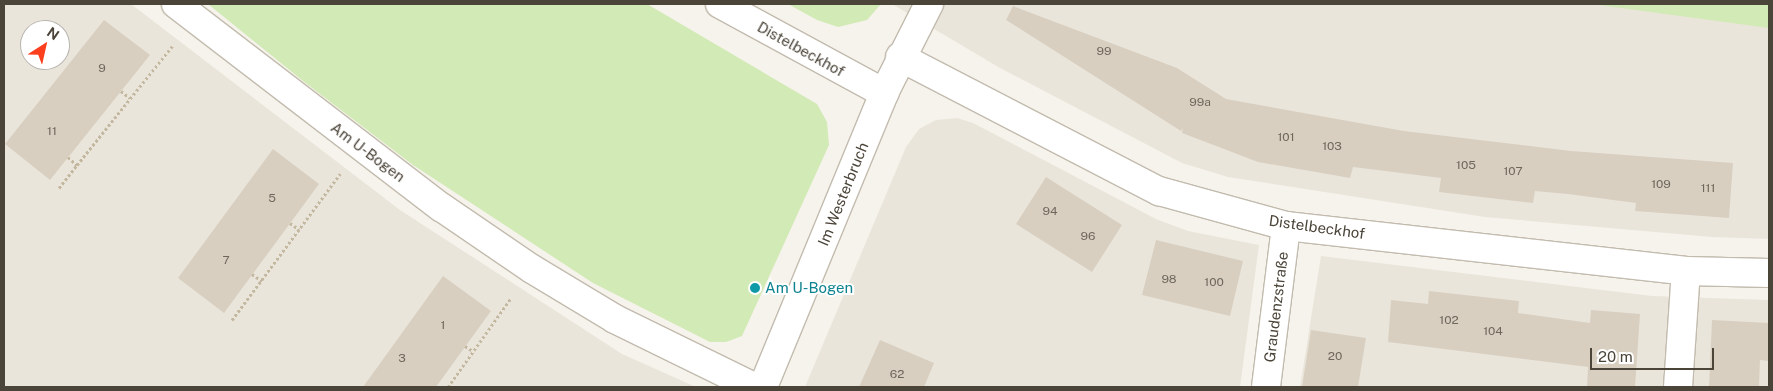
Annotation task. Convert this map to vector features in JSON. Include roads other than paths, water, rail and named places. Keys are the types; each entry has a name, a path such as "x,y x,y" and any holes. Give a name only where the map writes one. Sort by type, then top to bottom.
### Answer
{"street":[{"name":"Distelbeckhof","path":"720,4 884,93"},
{"name":"Im Westerbruch","path":"763,387 884,93 900,57 929,4"},
{"name":"Am U-Bogen","path":"185,11 441,208 532,269 615,319 754,387"},
{"name":"Distelbeckhof","path":"900,57 1159,191 1286,226 1686,271 1769,273"},
{"name":"Graudenzstraße","path":"1266,387 1286,226"},
{"path":"1678,387 1686,271"}],"place":[{"name":"Am U-Bogen","path":"755,288"}]}
